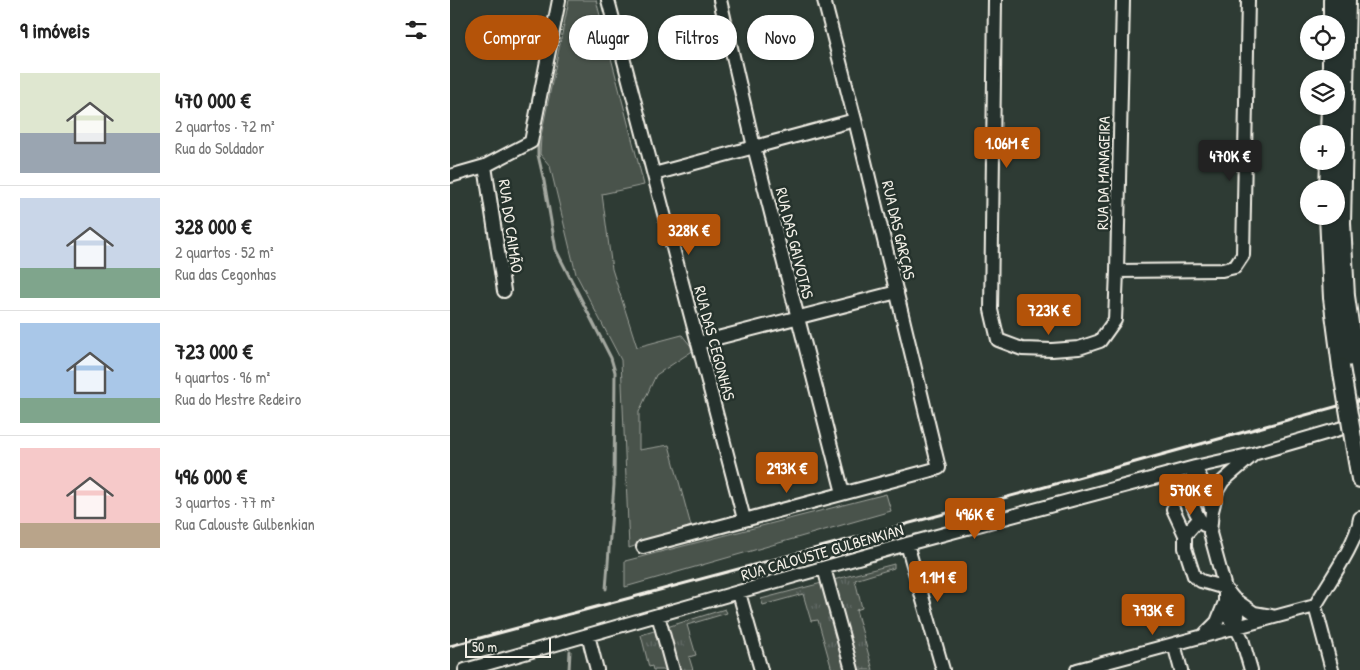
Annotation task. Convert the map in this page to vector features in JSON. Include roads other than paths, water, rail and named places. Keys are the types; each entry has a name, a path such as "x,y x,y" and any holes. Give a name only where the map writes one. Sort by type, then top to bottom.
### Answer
{"main road":[{"path":"1332,0 1332,15"},
{"path":"1347,0 1342,223 1348,366 1360,480"},
{"path":"1328,225 1332,298 1348,366 1360,393"}],"street":[{"path":"450,176 486,166 531,142 559,0"},
{"name":"RUA DAS CEGONHAS","path":"608,0 744,519"},
{"name":"RUA DAS GAIVOTAS","path":"720,0 754,147 843,493"},
{"name":"RUA DAS GARÇAS","path":"824,0 856,120 939,468 843,493"},
{"name":"RUA DA MANAGEIRA","path":"995,0 991,310 998,340 1022,348 1052,350 1079,348 1100,341 1114,320 1117,271 1123,0"},
{"path":"1117,271 1222,270 1235,267 1243,255 1248,0"},
{"path":"654,174 856,120"},
{"name":"RUA DO CAIMÃO","path":"486,166 504,290"},
{"path":"698,343 897,292"},
{"name":"RUA CALOUSTE GULBENKIAN","path":"465,670 907,544 1194,467 1253,454 1360,423"},
{"path":"1250,670 1242,639 1228,617 1229,600 1210,533 1212,511 1217,492 1223,481 1253,454"},
{"path":"1194,467 1206,489 1212,511"},
{"path":"1190,498 1194,467"},
{"path":"1164,475 1173,477 1184,486 1199,519 1210,533"},
{"path":"643,547 843,493"},
{"path":"1172,509 1186,535 1185,548 1194,576 1201,581 1225,588"},
{"path":"1332,670 1315,606 1351,544 1360,518"},
{"path":"1186,535 1199,519"},
{"path":"907,544 943,670"},
{"path":"824,568 852,670"},
{"path":"739,593 761,670"},
{"path":"1229,600 1262,615 1276,616"},
{"path":"1204,636 1217,622 1229,600"},
{"path":"1077,670 1112,666 1174,644 1315,606"},
{"path":"658,615 673,670"},
{"path":"586,635 597,670"},
{"path":"1174,644 1181,670"}],"waterway":[{"path":"538,135 538,155 556,250 611,358 615,372 614,485 606,589"},
{"path":"569,670 570,651"}],"railway":[{"path":"450,646 1041,488 1360,400"}]}
